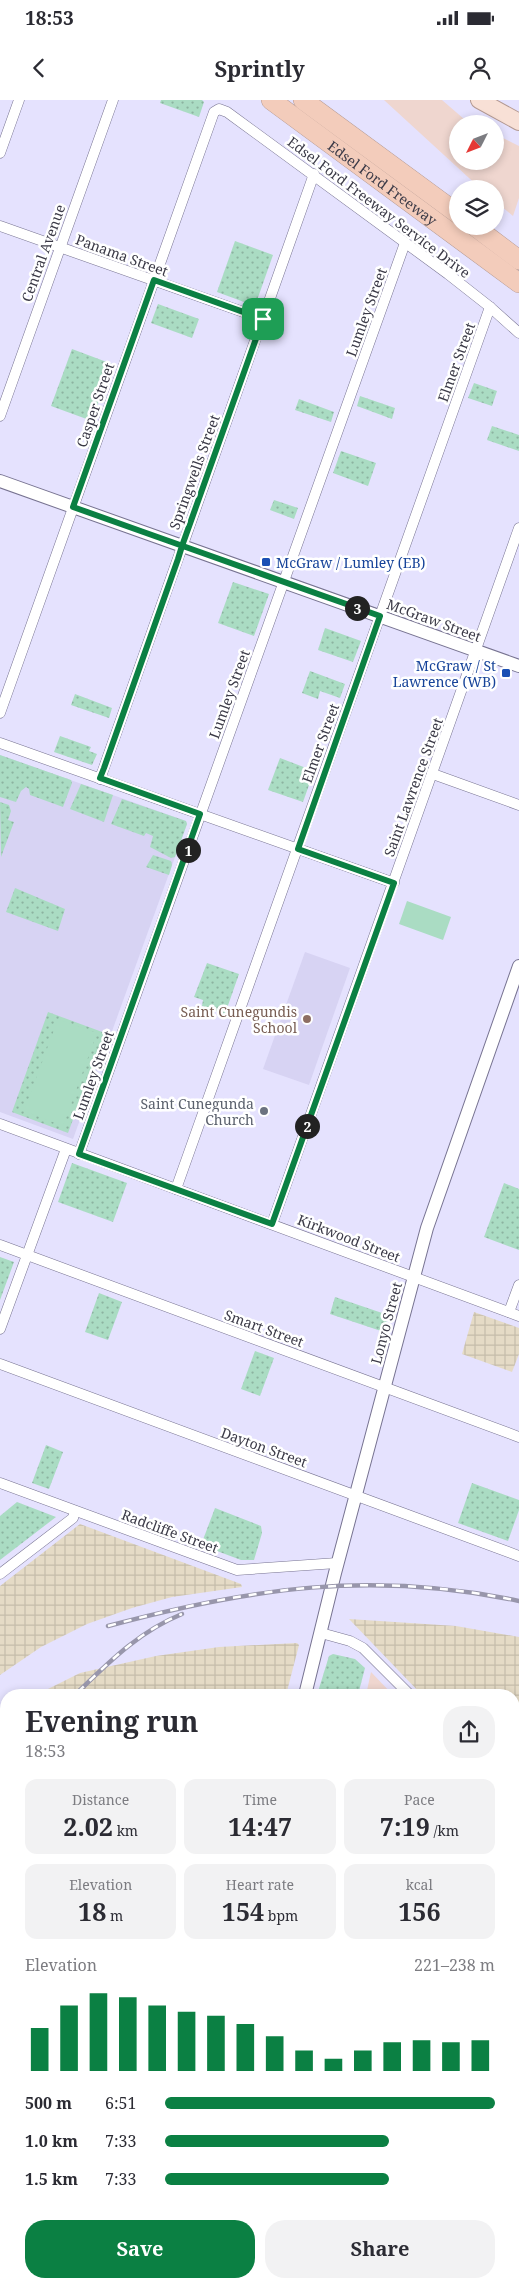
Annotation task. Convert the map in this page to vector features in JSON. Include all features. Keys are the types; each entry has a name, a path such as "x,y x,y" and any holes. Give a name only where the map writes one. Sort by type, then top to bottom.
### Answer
{"highway":[{"name":"Edsel Ford Freeway","path":"271,100 519,283"},
{"name":"Edsel Ford Freeway","path":"303,100 449,207"},
{"path":"486,235 519,260"},
{"path":"500,235 519,248"},
{"path":"489,261 519,298"}],"main road":[{"path":"478,100 519,122"}],"street":[{"path":"0,154 19,100"},
{"name":"Central Avenue","path":"0,416 113,100"},
{"name":"Edsel Ford Freeway Service Drive","path":"219,109 227,112 314,174 490,307 519,333"},
{"name":"Casper Street","path":"0,713 212,114 219,109"},
{"name":"Springwells Street","path":"100,778 314,174"},
{"name":"Panama Street","path":"0,226 263,319"},
{"name":"Lumley Street","path":"79,1154 405,243"},
{"name":"Elmer Street","path":"176,1189 490,307"},
{"name":"McGraw Street","path":"0,481 519,666"},
{"name":"Saint Lawrence Street","path":"272,1224 519,528"},
{"path":"0,743 394,883"},
{"path":"433,774 519,805"},
{"name":"Lonyo Street","path":"307,1689 322,1633 337,1563 356,1496 378,1385 414,1277 431,1213 519,966"},
{"name":"Kirkwood Street","path":"0,1124 514,1314"},
{"path":"0,1329 66,1149"},
{"name":"Smart Street","path":"0,1245 519,1437"},
{"path":"514,1314 519,1285"},
{"name":"Dayton Street","path":"0,1364 519,1556"},
{"name":"Radcliffe Street","path":"0,1483 237,1570 337,1563"},
{"path":"0,1574 73,1518 75,1511"},
{"path":"322,1633 350,1641 363,1648 404,1689"}],"shaded area":[{"path":"384,100 442,100 459,115 449,115 449,160"},
{"path":"504,138 519,146 519,198 513,216 504,208 504,180 471,180 460,170 504,170"},
{"path":"0,755 186,821 187,824 73,1139 0,1112"},
{"name":"Saint Cunegundis School","path":"305,952 350,968 309,1085 263,1069"},
{"path":"474,1312 519,1328 519,1354 512,1372 462,1354"},
{"path":"80,1524 241,1584 242,1587 172,1597 132,1608 87,1624 41,1647 0,1675 0,1586"},
{"path":"349,1619 456,1626 519,1637 519,1689 416,1689"},
{"path":"297,1643 299,1645 288,1689 48,1689 80,1673 156,1656 219,1647"},
{"path":"371,1672 387,1689 367,1689"}],"green space":[{"path":"161,100 202,100 204,102 199,117 160,103"},
{"path":"235,241 273,255 255,306 217,292"},
{"path":"158,304 199,319 192,338 151,323"},
{"path":"72,349 112,364 92,421 51,406"},
{"path":"474,383 497,391 492,406 468,398"},
{"path":"360,396 395,408 392,419 357,406"},
{"path":"299,399 334,412 331,422 295,410"},
{"path":"492,426 519,435 519,451 487,440"},
{"path":"341,451 376,463 368,486 333,473"},
{"path":"274,500 298,508 294,519 270,510"},
{"path":"233,582 269,594 254,636 218,623"},
{"path":"325,628 361,641 353,662 318,650"},
{"path":"310,671 345,684 340,698 320,691 318,699 302,693"},
{"path":"75,694 112,708 109,718 71,705"},
{"path":"60,736 91,747 89,751 97,754 92,765 54,752"},
{"path":"0,755 71,780 72,783 63,807 30,795 29,789 26,787 21,791 16,802 0,797"},
{"path":"280,758 314,771 303,802 268,790"},
{"path":"81,784 113,795 104,822 70,809"},
{"path":"122,799 186,821 187,824 175,857 171,858 150,847 153,836 146,833 144,836 111,824"},
{"path":"0,802 9,805 11,811 8,820 14,822 1,857"},
{"path":"153,855 171,861 172,865 169,875 146,867"},
{"path":"15,888 65,909 58,931 6,912"},
{"path":"407,901 451,917 443,940 399,924"},
{"path":"207,963 239,974 225,1014 202,1006 203,1000 194,997"},
{"path":"48,1012 105,1033 68,1133 12,1112"},
{"path":"58,1019 97,1033 63,1126 24,1111"},
{"path":"72,1163 127,1183 113,1222 58,1202"},
{"path":"504,1183 519,1189 519,1250 484,1237"},
{"path":"0,1257 14,1262 0,1300"},
{"path":"99,1293 122,1302 108,1340 85,1332"},
{"path":"335,1297 388,1315 384,1332 330,1314"},
{"path":"255,1351 274,1358 260,1396 241,1389"},
{"path":"46,1445 63,1452 49,1489 32,1483"},
{"path":"472,1483 519,1500 519,1510 508,1541 458,1523"},
{"path":"17,1502 56,1517 0,1560 0,1516"},
{"path":"215,1508 261,1526 262,1533 254,1560 241,1560 201,1545"},
{"path":"333,1654 355,1659 365,1668 360,1689 319,1689 329,1656"}],"railway":[{"path":"108,1626 211,1602 262,1593 312,1588 362,1585 413,1586 519,1601"},
{"path":"81,1689 114,1658 139,1638 182,1614"}],"place":[{"name":"McGraw / Lumley (EB)","path":"266,562"},
{"name":"McGraw / St Lawrence (WB)","path":"506,673"},
{"name":"Saint Cunegundis School","path":"307,1019"},
{"name":"Saint Cunegunda Church","path":"264,1111"}],"route":[{"path":"263,319 154,280 73,507 159,538 182,546 191,549 211,556 380,616 298,849 394,883 272,1224 79,1154 200,814 100,778 104,768 182,546 263,319"}]}
